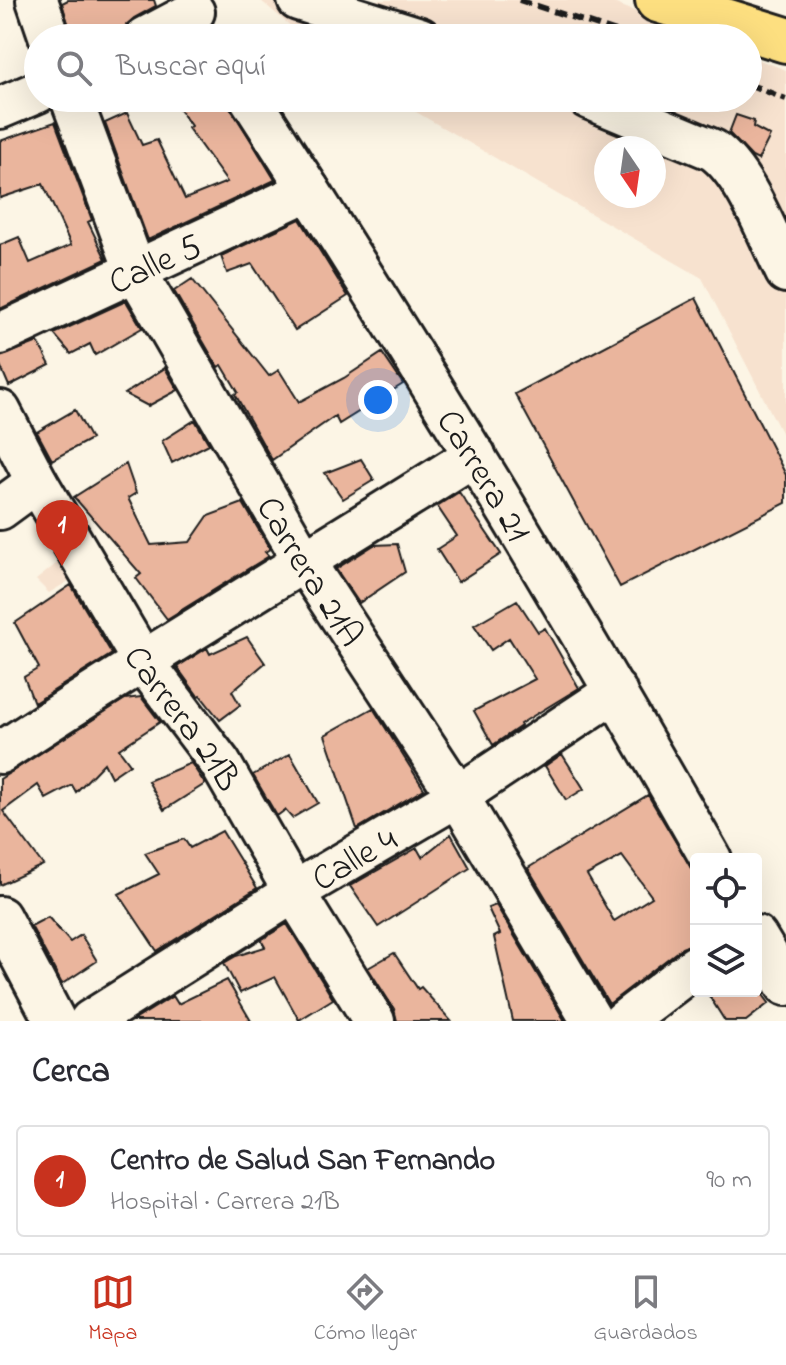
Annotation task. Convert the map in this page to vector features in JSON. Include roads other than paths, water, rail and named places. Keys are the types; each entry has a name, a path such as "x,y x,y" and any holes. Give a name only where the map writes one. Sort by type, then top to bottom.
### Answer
{"main road":[{"path":"658,0 735,24"},
{"path":"762,32 786,40"}],"street":[{"path":"37,0 45,24"},
{"path":"298,0 375,24"},
{"path":"0,108 24,98"},
{"name":"Carrera 21A","path":"76,112 135,270 305,563 458,796 592,1021"},
{"name":"Carrera 21","path":"259,112 475,455 616,691 708,853"},
{"path":"622,112 726,158 786,272"},
{"name":"Calle 5","path":"0,334 309,190"},
{"name":"Carrera 21B","path":"0,411 37,482 142,660 220,763 294,892 374,1021"},
{"path":"0,753 142,660 305,563 475,455"},
{"path":"0,509 37,482"},
{"name":"Calle 4","path":"90,1021 294,892 458,796 616,691"},
{"path":"0,919 55,1021"},
{"path":"762,946 786,985"},
{"path":"624,1021 690,971"}],"railway":[{"path":"519,0 592,24"},
{"path":"762,90 786,99"}],"place":[{"name":"Centro de Salud San Fernando","path":"62,566"}]}
